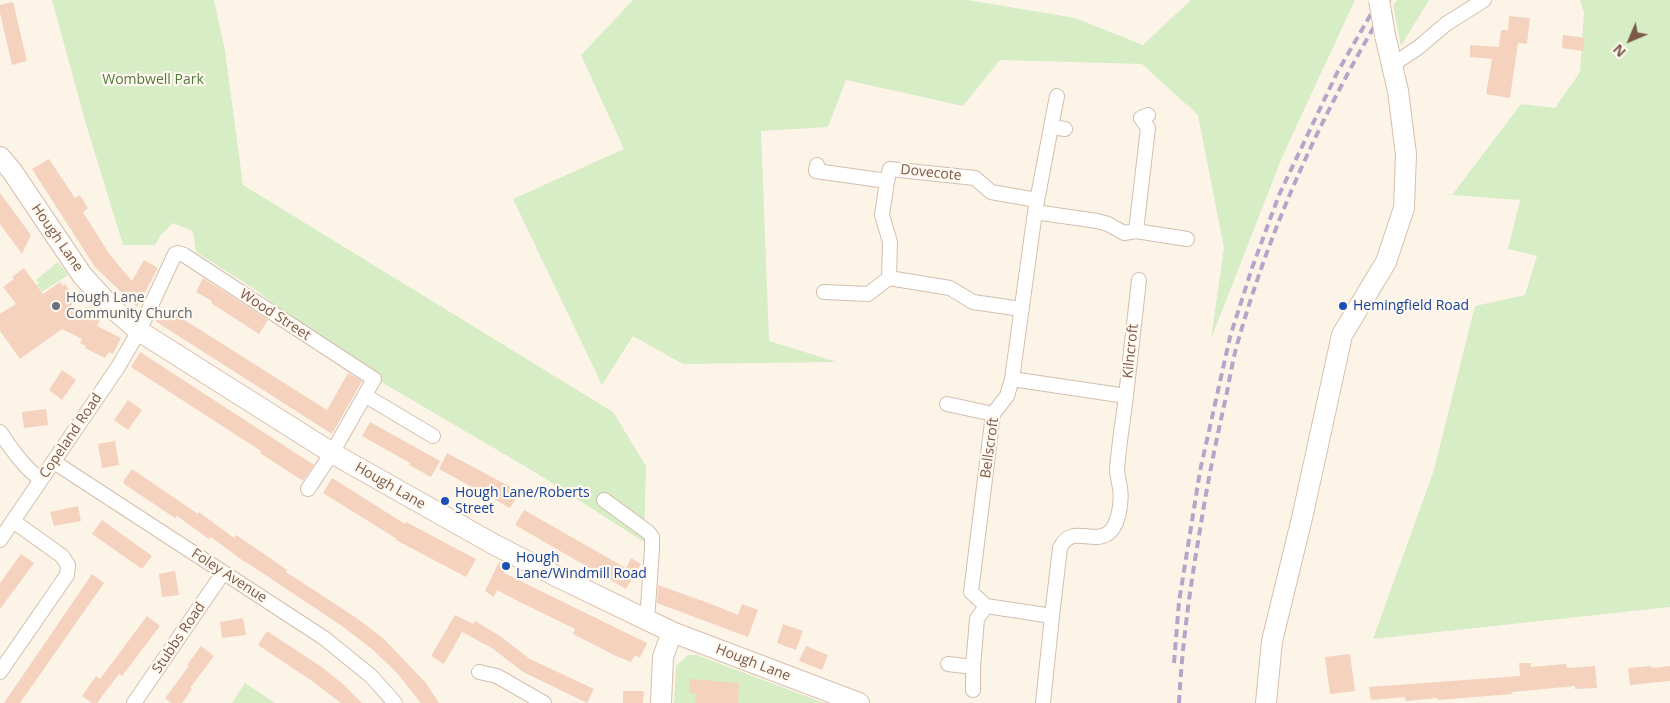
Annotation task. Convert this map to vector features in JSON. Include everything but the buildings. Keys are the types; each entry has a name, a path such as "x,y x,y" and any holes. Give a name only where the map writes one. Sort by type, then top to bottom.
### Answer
{"main road":[{"path":"1266,703 1272,641 1302,518 1342,335 1386,262 1404,208 1406,154 1398,91 1379,0"},
{"name":"Hough Lane","path":"0,157 12,171 82,275 112,308 139,330 332,453 495,544 647,621 859,703"},
{"path":"661,703 663,657 672,632"}],"street":[{"path":"1392,65 1419,47 1446,24 1484,0"},
{"name":"Bellscroft","path":"986,606 971,592 993,414 1008,396 1012,379 1036,206 1056,96"},
{"path":"1136,231 1148,128 1141,118 1148,115"},
{"path":"1051,127 1065,129"},
{"name":"Dovecote","path":"817,165 816,171 887,181"},
{"name":"Dovecote","path":"890,278 890,242 882,215 890,168 975,178 991,192 1036,206"},
{"path":"1036,206 1108,224 1124,233 1136,231 1187,239"},
{"name":"Wood Street","path":"139,330 175,254 178,253 184,255 374,379 366,396 308,490"},
{"path":"824,292 868,294 890,278 950,288 973,302 1021,309"},
{"name":"Kilncroft","path":"1012,379 1126,396 1139,280"},
{"name":"Copeland Road","path":"0,540 118,366 139,330"},
{"path":"366,396 433,436"},
{"path":"1043,703 1060,548 1062,543 1075,535 1102,537 1114,527 1118,516 1121,494 1117,471 1126,396"},
{"path":"947,404 993,414"},
{"path":"0,432 18,459 41,480"},
{"name":"Foley Avenue","path":"54,462 324,638 371,676 395,703"},
{"path":"604,500 648,532 652,537 647,621"},
{"path":"0,672 66,575 68,565 62,556 13,521"},
{"name":"Stubbs Road","path":"134,703 223,573"},
{"path":"973,690 973,667 978,619 986,606 1052,616"},
{"path":"948,664 973,667"},
{"path":"479,672 497,676 544,703"}],"green space":[{"name":"Wombwell Park","path":"52,0 214,0 225,51 243,185 613,412 646,466 644,542 533,471 349,363 256,290 196,252 193,231 173,223 160,236 155,245 123,245 86,124"},
{"path":"633,0 967,0 1075,18 1143,45 1191,0 1355,0 1283,155 1211,339 1224,248 1198,115 1142,64 1000,60 963,106 846,80 828,127 761,131 769,341 837,362 683,364 633,336 602,385 513,199 624,149 581,55"},
{"path":"1397,0 1429,0 1401,46 1393,5"},
{"path":"1580,0 1670,0 1670,607 1373,639 1434,470 1475,306 1525,295 1537,256 1508,249 1520,200 1452,195 1521,104 1555,108 1580,72 1584,12"},
{"path":"58,262 68,275 42,292 36,280"},
{"path":"688,655 697,655 824,703 674,703 676,666"},
{"path":"245,683 275,703 232,703"}],"railway":[{"path":"1174,663 1179,602 1200,471 1230,337 1252,268 1279,195 1337,73 1379,0"},
{"path":"1179,703 1184,638 1196,552 1212,463 1239,338 1268,250 1303,164 1344,80 1390,0"}],"place":[{"name":"Hough Lane Community Church","path":"56,306"},
{"name":"Hemingfield Road","path":"1343,306"},
{"name":"Hough Lane/Roberts Street","path":"445,501"},
{"name":"Hough Lane/Windmill Road","path":"506,566"}]}
